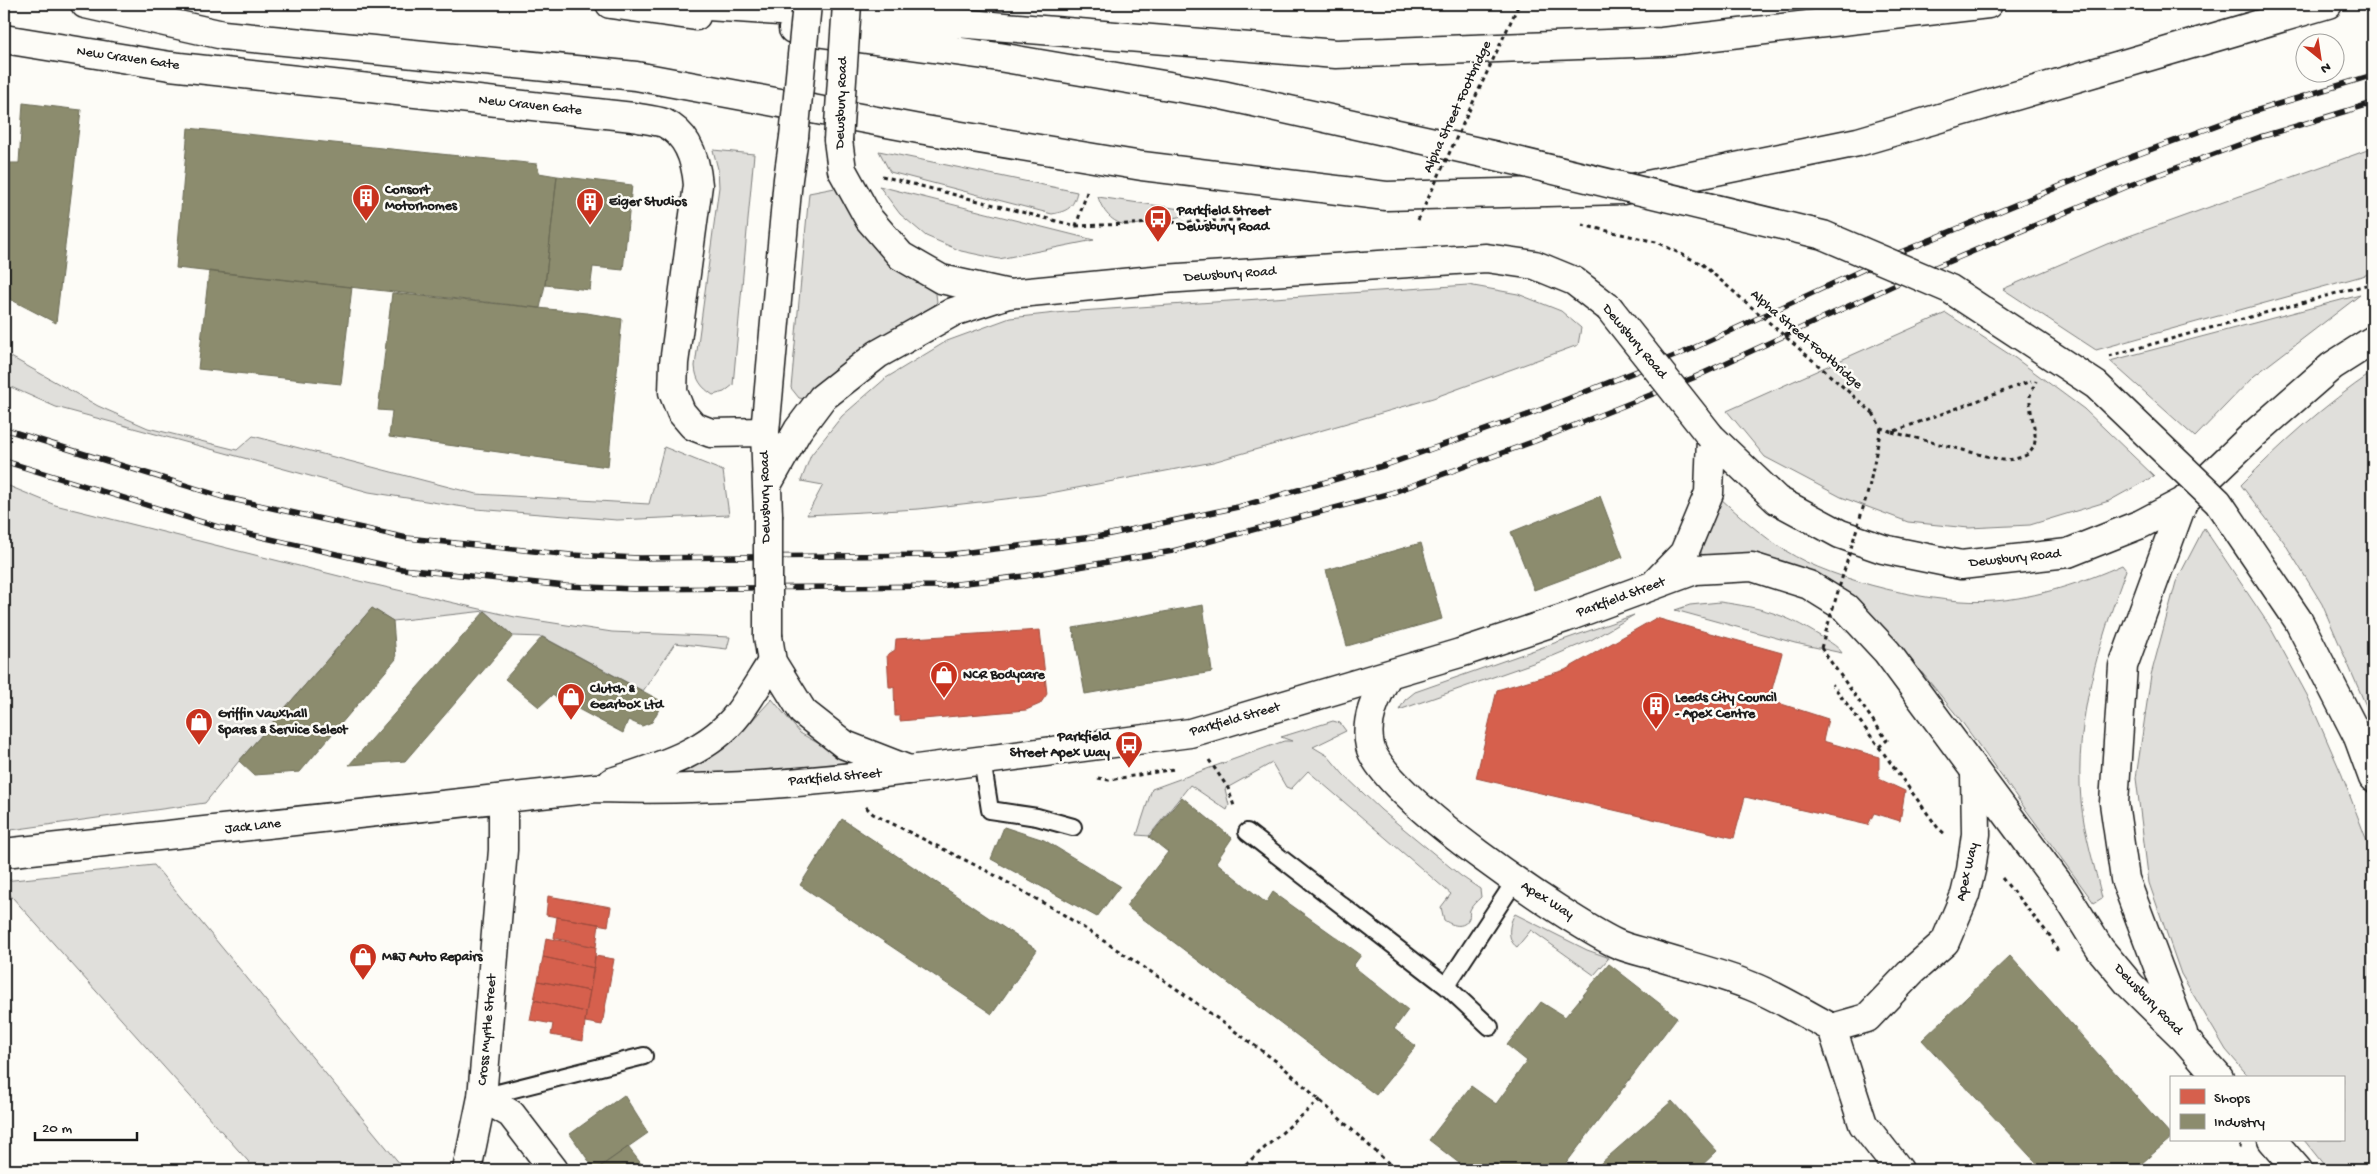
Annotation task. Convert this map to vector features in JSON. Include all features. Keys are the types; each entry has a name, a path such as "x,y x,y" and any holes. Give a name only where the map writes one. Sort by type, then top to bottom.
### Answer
{"main road":[{"path":"85,4 223,35 636,76 918,129 1142,166 1386,196 1623,190 1858,142 2328,4"},
{"path":"610,4 999,57 1202,92 1492,156 1823,235 1950,289 2096,385 2218,502 2298,620 2358,738 2373,778"},
{"path":"678,4 969,24 1336,54 1662,42 1988,4"},
{"name":"Dewsbury Road","path":"770,649 765,432 788,179 807,4"},
{"name":"Dewsbury Road","path":"847,4 838,140 842,170 869,220 901,256 941,279 1009,294 1174,279 1486,258 1535,265 1574,281 1609,308 1711,437 1776,500 1840,534 1883,549 1961,565 2068,553 2140,524 2183,502 2253,435 2332,366 2373,340"},
{"name":"New Craven Gate","path":"4,39 170,66 633,117 664,124 678,134 689,148 697,166 698,185 674,363 673,392 681,412 693,426 711,433 765,432"},
{"path":"767,485 798,430 822,398 878,354 952,312 1009,294"},
{"path":"1652,586 1684,553 1709,493 1711,437"},
{"path":"2183,502 2123,666 2114,803 2125,879 2186,1039"},
{"name":"Parkfield Street","path":"503,799 596,788 667,790 840,780 1190,734 1388,675 1566,618 1696,570 1752,567 1809,585 1846,608"},
{"name":"Dewsbury Road","path":"1846,608 1887,652 2064,891 2100,949 2130,986 2186,1039 2217,1076"},
{"path":"770,649 803,712 845,745 909,770"},
{"name":"Parkfield Street","path":"596,788 653,768 704,744 721,732 738,714 770,649"},
{"name":"Apex Way","path":"1388,675 1374,700 1369,726 1370,747 1384,768 1412,800 1515,881 1615,944 1751,986 1832,1028 1867,1018 1912,971 1945,942 1965,895 1971,870 1976,834 1975,773"},
{"name":"Jack Lane","path":"4,853 503,799"},
{"name":"Cross Myrtle Street","path":"503,799 503,850 482,1097 511,1114 554,1170"},
{"path":"1832,1028 1863,1124 1899,1170"},
{"path":"467,1170 482,1097"},
{"path":"2274,1142 2298,1170"}],"lane":[{"path":"982,760 990,810 1037,817 1073,827"},
{"path":"1247,832 1446,986 1490,1027"},
{"path":"1446,986 1515,881"},
{"path":"482,1097 644,1056"}],"path":[{"name":"Alpha Street Footbridge","path":"1418,220 1519,4"},
{"path":"878,175 1076,226 1240,220"},
{"path":"1076,226 1088,192"},
{"name":"Alpha Street Footbridge","path":"1702,264 1873,413 1881,428"},
{"path":"2103,357 2373,284"},
{"path":"1879,746 1887,740 1821,648 1870,488 1881,428 1892,432 2002,460 2016,459 2030,452 2036,435 2030,396 2037,378 1892,432"},
{"path":"1818,625 1834,633"},
{"path":"1832,684 1932,820"},
{"path":"1190,734 1228,788 1247,832"},
{"path":"1092,778 1110,780 1168,772 1175,768"},
{"path":"840,780 873,814 989,872 1061,913 1174,987 1280,1064 1321,1099 1396,1170"},
{"path":"1239,1170 1321,1099"}],"shaded area":[{"path":"2373,148 2373,273 2096,350 2003,289 2107,244"},
{"path":"713,150 754,154 733,385 724,392 713,395 700,383 695,366 719,187 718,169"},
{"path":"879,151 1077,192 1074,202 1069,208 1052,214 890,172"},
{"path":"879,186 1094,240 999,259 961,251 926,236 900,214"},
{"path":"840,187 888,262 936,294 937,302 865,346 805,399 799,398 791,388 809,193"},
{"path":"1098,197 1201,212 1154,222 1128,225 1117,222 1108,215"},
{"path":"1468,285 1518,294 1561,311 1581,328 1578,345 1433,398 1213,462 1040,495 919,509 807,515 823,485 801,481 811,455 842,416 886,378 947,341 1010,318 1065,312"},
{"path":"2360,295 2254,376 2195,437 2110,361"},
{"path":"1946,313 2015,358 2084,409 2154,476 2109,501 2030,525 1969,528 1908,522 1841,497 1765,457 1727,411"},
{"path":"4,353 98,406 148,428 237,450 253,436 476,494 649,504 664,447 723,471 729,515 617,520 476,509 369,492 56,407 4,384"},
{"path":"2373,372 2373,722 2322,604 2284,542 2241,485 2304,425"},
{"path":"4,484 55,505 363,582 515,617 612,632 730,637 727,649 675,643 643,691 543,637 513,636 485,611 393,621 372,608 205,803 4,831"},
{"path":"1720,498 1769,539 1806,562 1830,572 1887,589 1944,600 1994,601 2043,593 2122,565 2126,570 2098,655 2085,712 2081,742 2082,813 2102,898 2094,903 1959,718 1910,658 1868,613 1702,557 1700,547"},
{"path":"2204,528 2269,625 2307,695 2342,775 2373,857 2373,1170 2328,1170 2306,1142 2344,1142 2344,1076 2248,1076 2226,1050 2181,974 2149,883 2136,778 2151,675 2176,582"},
{"path":"1720,602 1760,609 1795,622 1835,645 1842,653 1795,643 1675,610 1690,605"},
{"path":"1634,615 1591,640 1553,656 1399,710 1405,700 1415,692"},
{"path":"772,699 800,733 851,762 853,766 658,777 703,759 734,740"},
{"path":"1333,721 1340,723 1346,731 1313,747 1328,756 1343,774 1381,810 1461,876 1480,889 1481,897 1471,908 1469,918 1464,924 1454,925 1444,920 1441,907 1451,894 1308,771 1291,789 1286,787 1272,763 1225,789 1229,805 1227,810 1190,785 1149,836 1137,835 1152,789 1284,741 1292,741 1281,737"},
{"path":"154,865 405,1170 256,1170 4,888 4,881"},
{"path":"1515,914 1608,959 1594,975 1531,930 1517,947 1510,936 1511,922"}],"building: Shops":[{"name":"Leeds City Council - Apex Centre","path":"1656,618 1782,653 1769,700 1828,719 1823,741 1879,757 1879,779 1905,791 1900,821 1874,813 1868,825 1745,797 1734,838 1476,778 1497,690 1565,670"},
{"path":"1040,630 1047,694 1040,704 1026,710 900,721 900,716 895,716 894,687 889,687 887,655 895,650 896,639"},
{"path":"548,896 611,907 608,926 546,915"},
{"path":"557,917 599,924 596,947 554,938"},
{"path":"546,938 596,947 594,968 543,957"},
{"path":"595,956 614,959 602,1025 585,1022"},
{"path":"543,957 594,968 590,991 538,981"},
{"path":"538,981 590,991 586,1012 534,1000"},
{"path":"534,1000 586,1012 583,1041 551,1035 553,1024 530,1020"}],"building: Industry":[{"path":"23,103 81,110 56,323 4,296 4,163 19,163"},
{"name":"Consort Motorhomes","path":"188,128 537,164 539,173 557,176 545,285 540,308 176,268"},
{"name":"Eiger Studios","path":"557,176 632,185 623,270 593,267 590,290 545,285"},
{"path":"209,271 352,287 341,384 198,369"},
{"path":"392,293 587,313 622,319 608,467 389,437 392,411 378,410"},
{"path":"1600,496 1623,557 1534,590 1511,532"},
{"path":"1421,543 1442,619 1347,646 1326,570"},
{"path":"1203,605 1212,672 1085,694 1073,628"},
{"path":"372,608 393,621 396,659 300,772 254,775 239,761"},
{"path":"485,611 513,636 405,761 349,765"},
{"path":"542,637 663,702 652,722 642,726 628,720 623,733 552,695 539,707 505,679"},
{"path":"1182,797 1232,838 1216,862 1266,903 1273,892 1361,955 1353,966 1408,1010 1394,1029 1416,1046 1376,1095 1126,906 1168,852 1149,837"},
{"path":"842,819 1037,950 992,1014 800,885"},
{"path":"1004,827 1044,840 1120,886 1097,917 991,859"},
{"path":"2010,956 2170,1134 2170,1139 2134,1170 2043,1170 1922,1040"},
{"path":"1609,964 1677,1017 1561,1170 1519,1170 1515,1167 1513,1170 1468,1170 1429,1140 1471,1086 1496,1104 1527,1061 1507,1045 1541,1002 1565,1017"},
{"path":"624,1095 648,1133 595,1170 570,1134"},
{"path":"1672,1101 1717,1151 1697,1170 1593,1170"},
{"path":"628,1147 646,1170 596,1170"}],"railway":[{"path":"4,429 223,497 407,538 571,555 639,558 945,555 1101,536 1238,507 1386,465 1530,414 1687,351 1901,252 2128,158 2255,111 2373,75"},
{"path":"4,461 218,527 402,569 566,586 634,589 940,586 1025,576 1173,551 1391,493 1535,441 1693,378 1907,279 2133,184 2260,137 2373,103"}],"place":[{"name":"Consort Motorhomes","path":"366,222"},
{"name":"Eiger Studios","path":"590,226"},
{"name":"Parkfield Street Dewsbury Road","path":"1158,243"},
{"name":"NCR Bodycare","path":"944,699"},
{"name":"Clutch & Gearbox Ltd","path":"571,721"},
{"name":"Leeds City Council - Apex Centre","path":"1656,730"},
{"name":"Griffin Vauxhall Spares & Service Select","path":"199,746"},
{"name":"Parkfield Street Apex Way","path":"1129,769"},
{"name":"M&J Auto Repairs","path":"363,981"}]}
